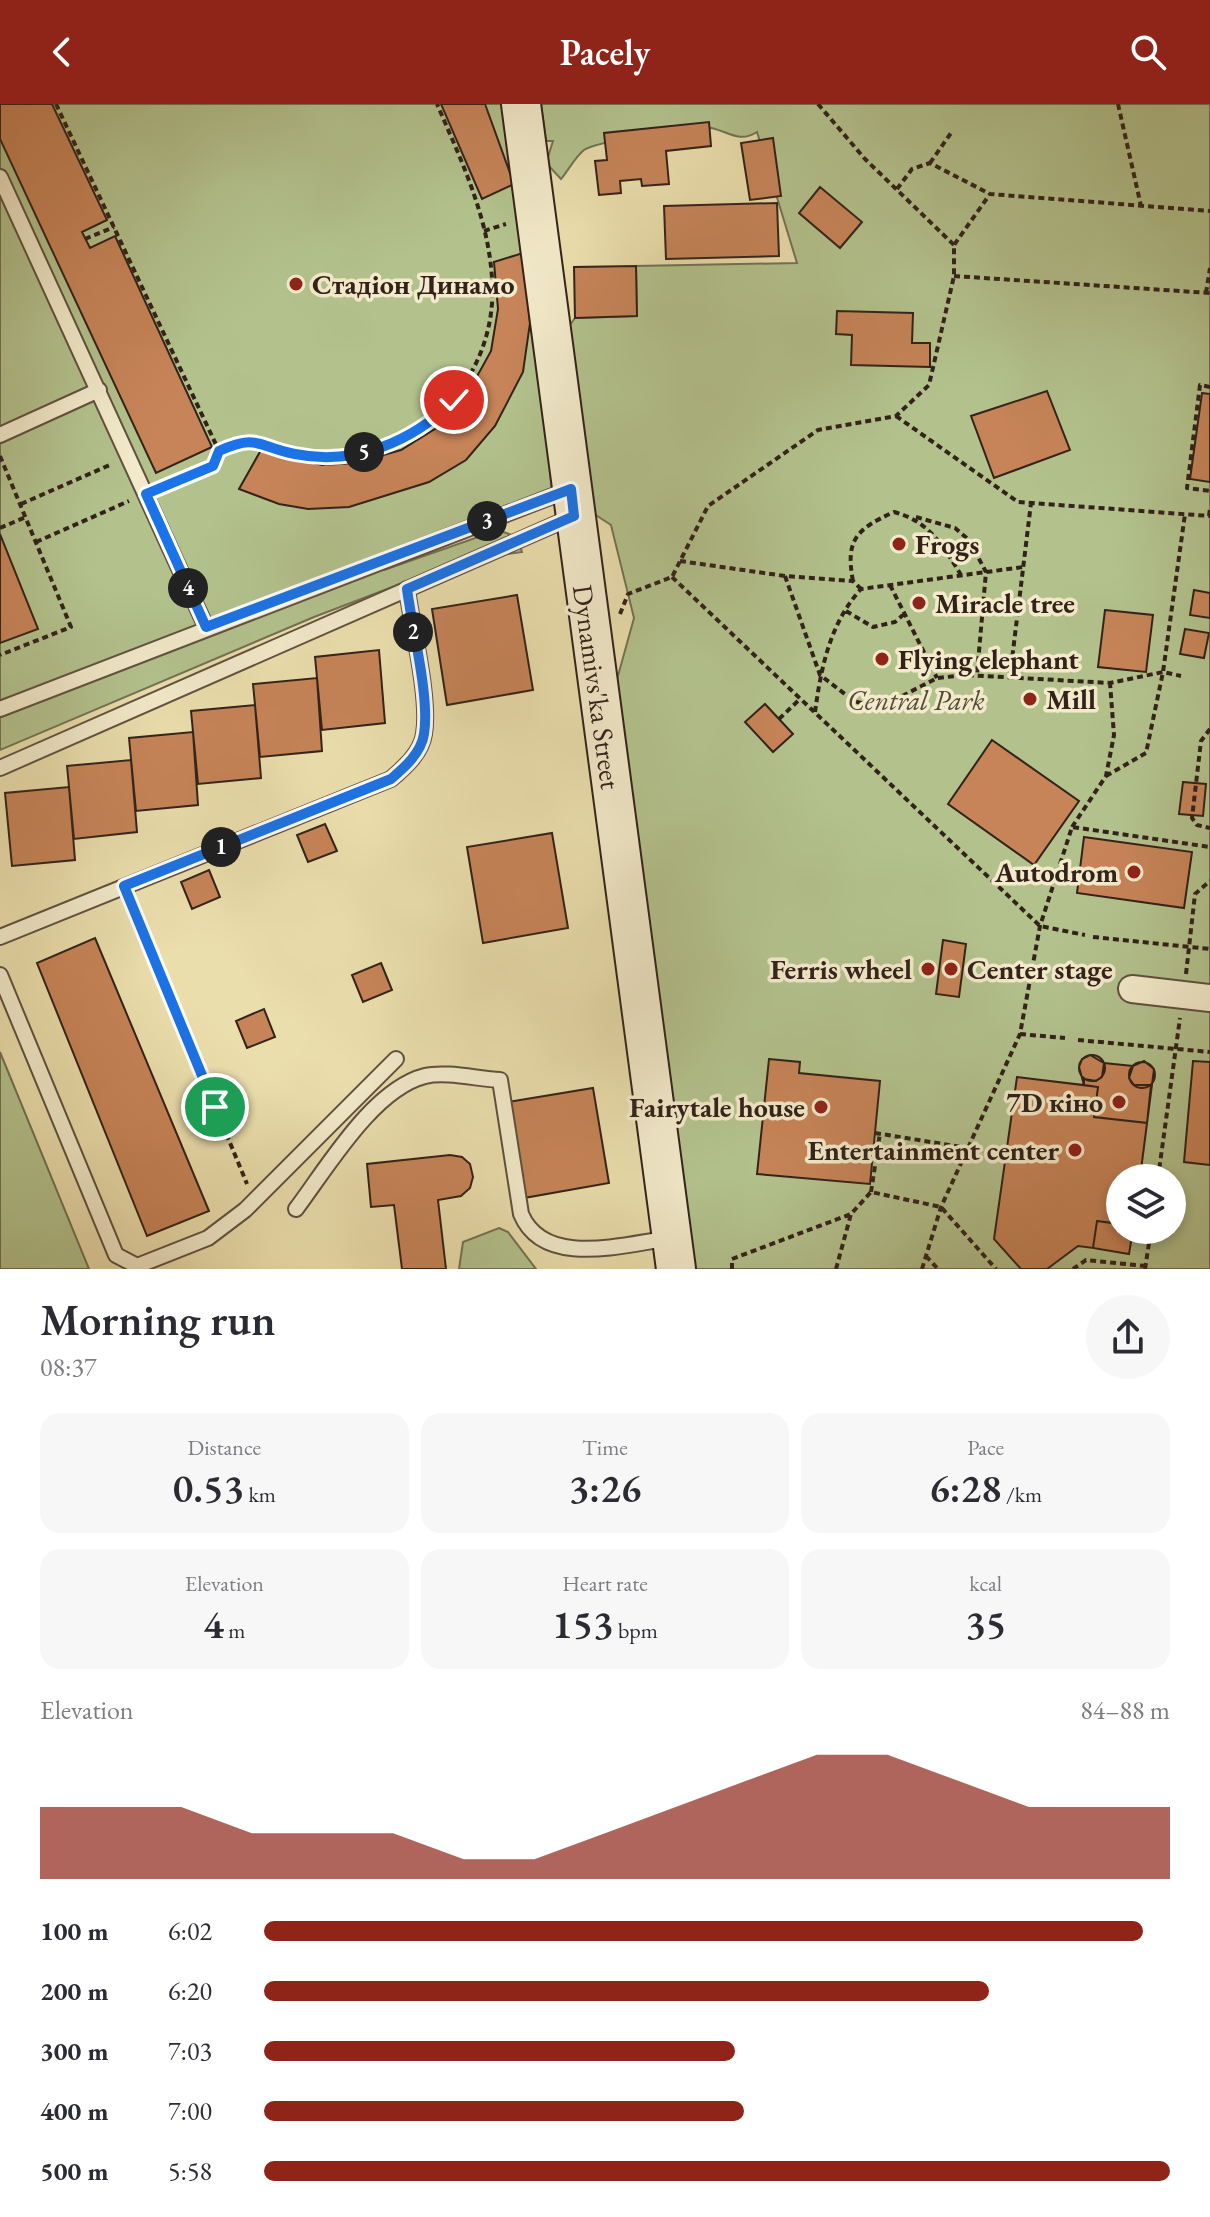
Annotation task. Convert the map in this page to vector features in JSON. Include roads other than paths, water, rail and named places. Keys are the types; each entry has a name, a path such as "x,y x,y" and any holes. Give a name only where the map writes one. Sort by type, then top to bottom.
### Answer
{"street":[{"name":"Dynamivs'ka Street","path":"521,104 674,1253"},
{"path":"1132,989 1210,998"}],"lane":[{"path":"0,177 206,627"},
{"path":"0,435 99,390"},
{"path":"0,768 407,589 573,502"},
{"path":"0,709 206,627 573,502"},
{"path":"0,937 391,779 410,762 424,736 424,712 407,589"},
{"path":"0,975 116,1255 137,1266 208,1238 254,1201 396,1059"},
{"path":"296,1209 352,1134 392,1092 426,1076 500,1080 521,1214 532,1233 552,1248 674,1253"}],"place":[{"name":"Стадіон Динамо","path":"296,284"},
{"name":"Frogs","path":"899,544"},
{"name":"Miracle tree","path":"919,603"},
{"name":"Flying elephant","path":"882,659"},
{"name":"Mill","path":"1030,699"},
{"name":"Autodrom","path":"1134,872"},
{"name":"Ferris wheel","path":"928,969"},
{"name":"Center stage","path":"951,969"},
{"name":"7D кіно","path":"1119,1102"},
{"name":"Fairytale house","path":"821,1107"},
{"name":"Entertainment center","path":"1075,1150"}],"park label":[{"name":"Central Park","path":"916,700"}]}
